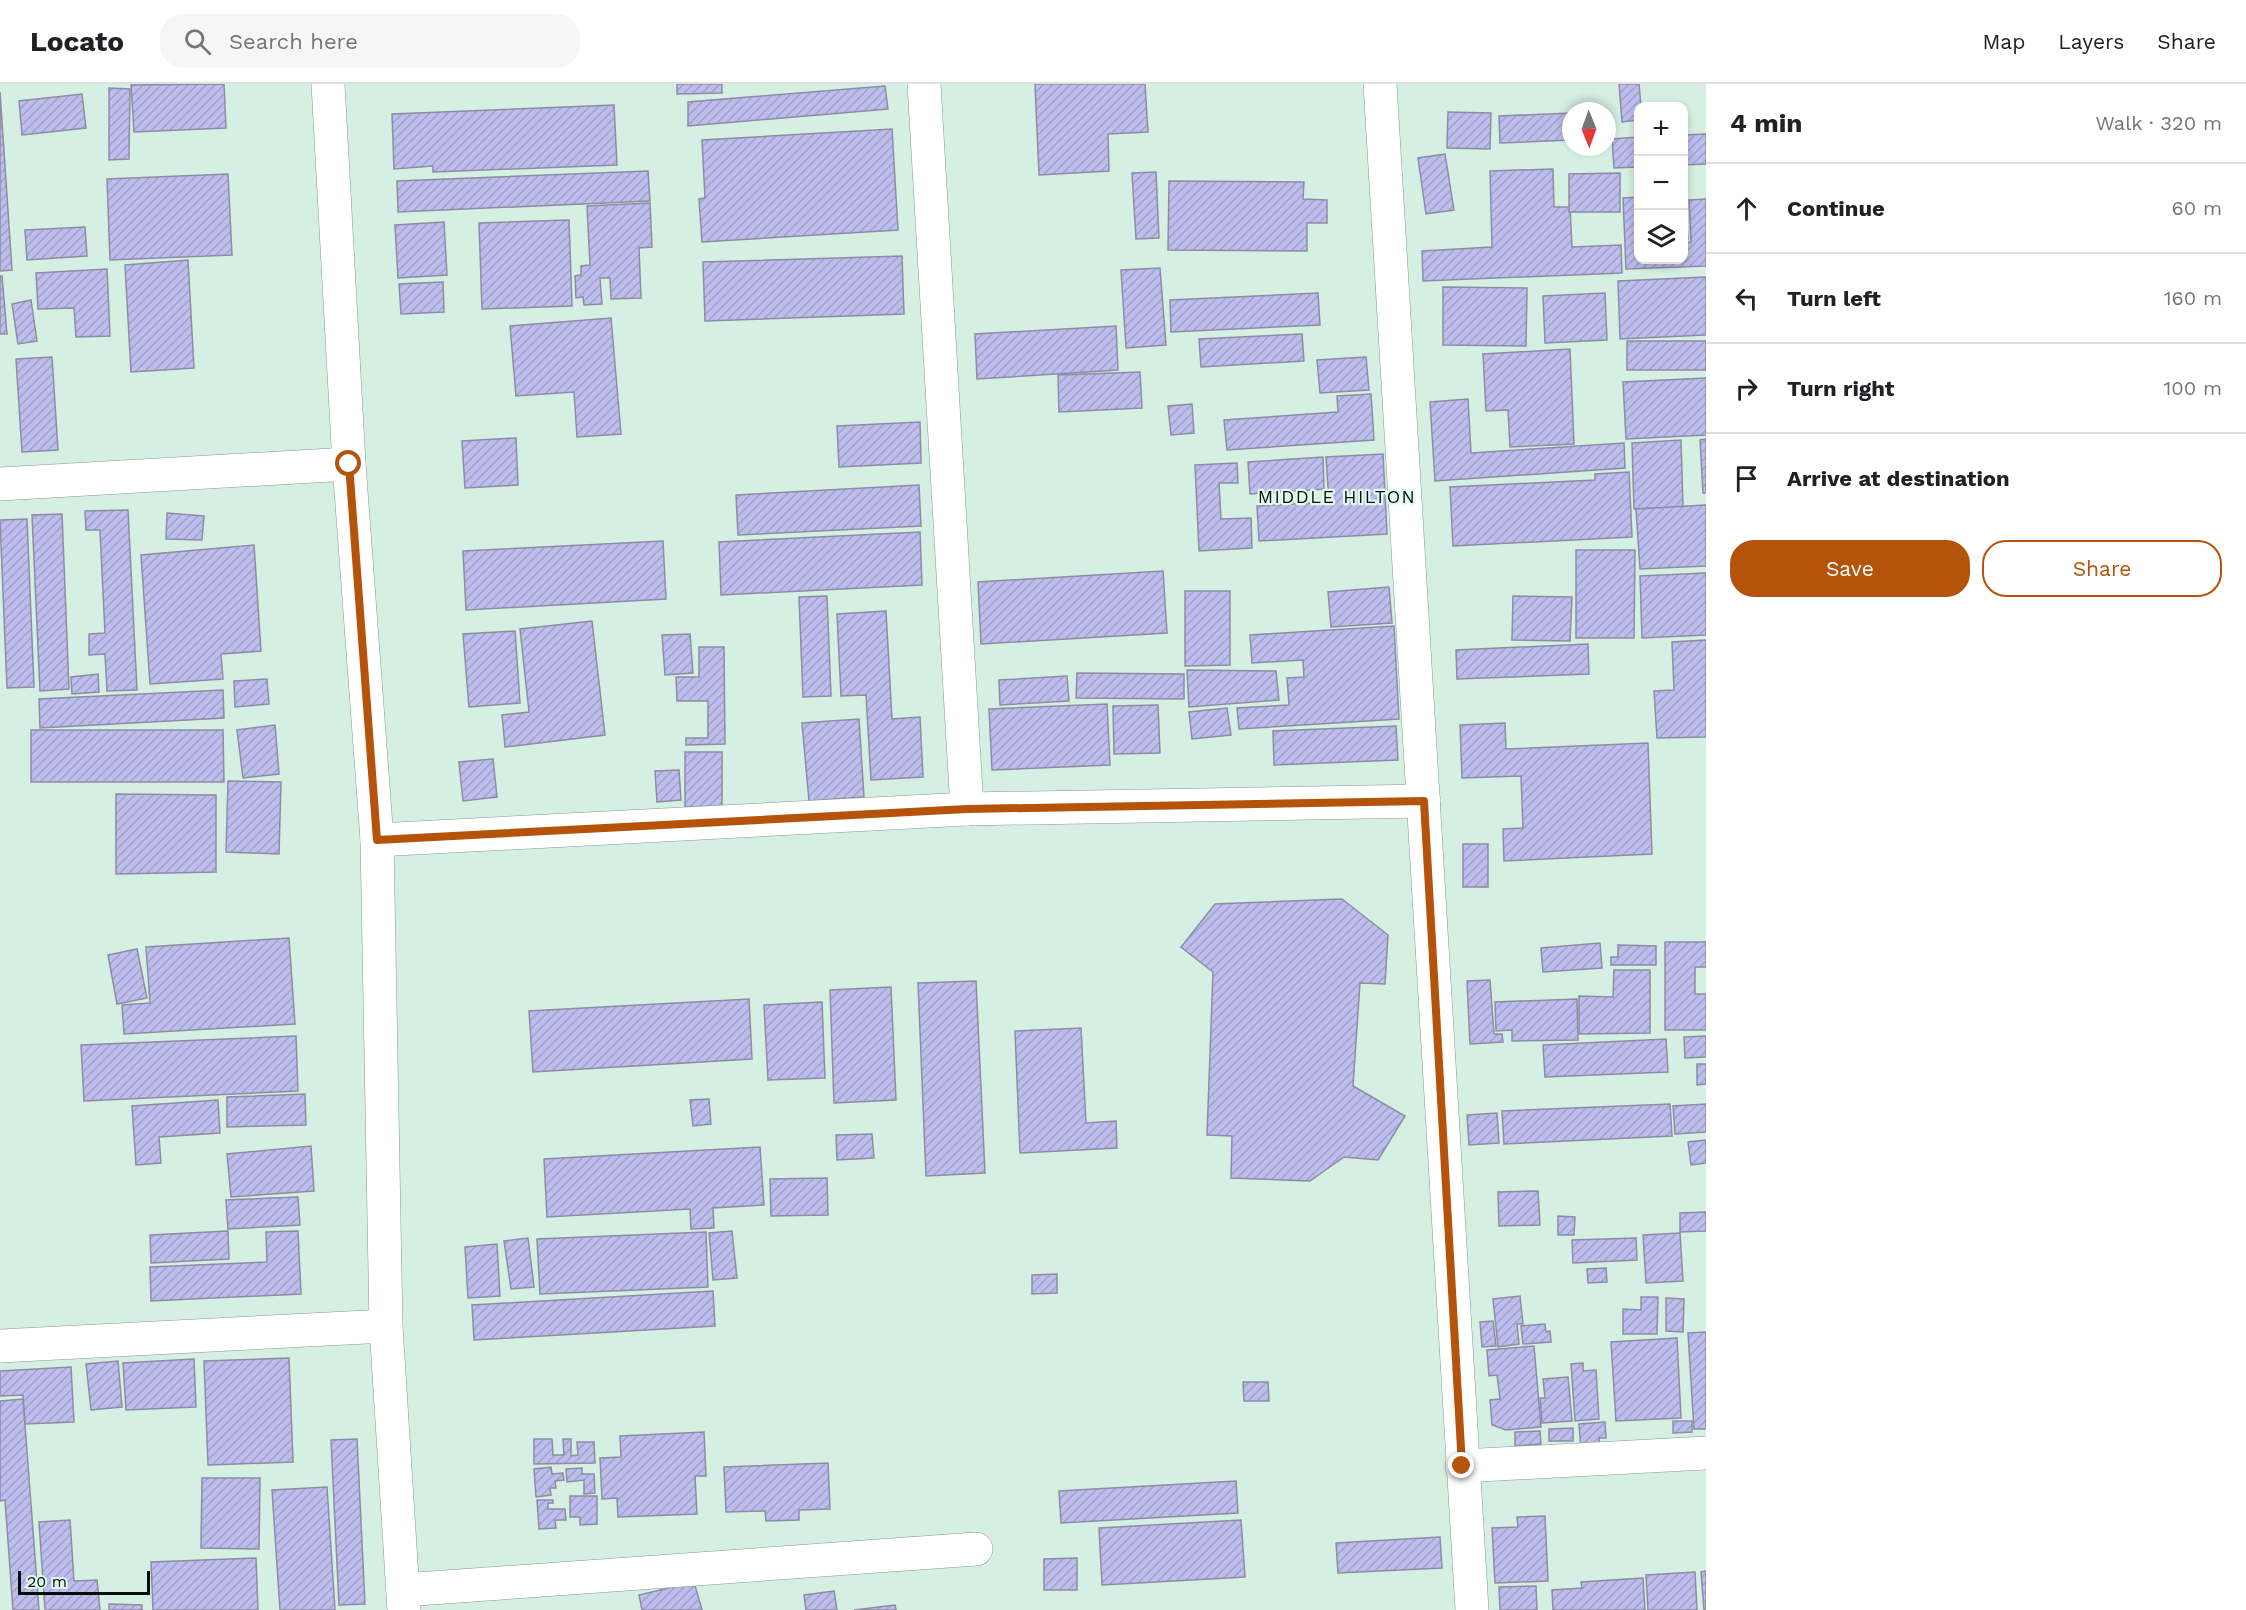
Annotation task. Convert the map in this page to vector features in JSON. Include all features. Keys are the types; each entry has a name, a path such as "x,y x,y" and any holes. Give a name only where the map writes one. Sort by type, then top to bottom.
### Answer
{"street":[{"path":"328,84 349,464 377,840 386,1326 404,1600 976,1549"},
{"path":"924,84 967,809"},
{"path":"1380,84 1472,1610"},
{"path":"0,483 349,464"},
{"path":"377,840 967,809 1424,801"},
{"path":"0,1346 386,1326"},
{"path":"1462,1466 1706,1453"}],"building":[{"path":"224,84 226,128 134,132 131,85"},
{"path":"677,84 722,84 722,93 677,94"},
{"path":"1035,84 1145,84 1148,132 1108,134 1109,171 1039,175"},
{"path":"1619,84 1639,84 1641,102 1634,102 1634,120 1622,122"},
{"path":"885,86 888,109 688,126 688,102"},
{"path":"109,88 130,89 129,159 109,160"},
{"path":"0,92 12,270 0,271"},
{"path":"82,94 86,128 22,135 19,101"},
{"path":"614,105 617,165 433,172 433,166 394,169 392,114"},
{"path":"1448,112 1491,113 1490,149 1447,148"},
{"path":"1562,113 1562,140 1500,143 1499,116"},
{"path":"892,129 898,230 702,242 699,199 705,198 702,140"},
{"path":"1706,134 1706,164 1688,165 1688,135"},
{"path":"1634,137 1634,167 1614,168 1616,139"},
{"path":"1445,154 1454,210 1426,214 1418,158"},
{"path":"1553,169 1554,207 1570,207 1572,247 1621,245 1622,273 1423,281 1422,251 1492,247 1490,171"},
{"path":"648,171 650,201 398,212 397,181"},
{"path":"1156,172 1159,238 1136,239 1132,173"},
{"path":"1620,173 1620,212 1569,212 1569,174"},
{"path":"228,174 232,255 110,260 107,179"},
{"path":"1169,181 1304,182 1303,199 1327,200 1327,223 1307,223 1307,251 1168,250"},
{"path":"1634,197 1634,264 1688,264 1688,242 1691,242 1689,200 1706,199 1706,266 1626,269 1623,198"},
{"path":"650,203 652,247 639,248 641,298 611,299 610,278 600,278 602,304 584,305 583,297 576,298 575,276 581,275 581,266 590,265 587,206"},
{"path":"569,220 572,306 482,309 479,223"},
{"path":"444,222 447,275 398,278 395,225"},
{"path":"85,227 87,256 27,260 25,230"},
{"path":"902,256 904,314 705,321 703,262"},
{"path":"188,260 194,368 131,372 125,265"},
{"path":"1160,268 1166,345 1126,348 1121,270"},
{"path":"107,269 110,336 76,337 74,308 38,309 36,273"},
{"path":"0,276 2,276 7,334 0,334"},
{"path":"1706,277 1706,335 1620,339 1618,281"},
{"path":"443,282 444,312 401,314 399,284"},
{"path":"1443,287 1527,288 1526,346 1443,345"},
{"path":"1318,293 1320,325 1171,332 1170,300"},
{"path":"1605,293 1607,340 1545,343 1543,296"},
{"path":"31,300 37,341 18,344 12,304"},
{"path":"611,318 621,434 577,437 574,392 516,396 510,326"},
{"path":"1116,326 1118,370 977,379 975,334"},
{"path":"1302,334 1304,361 1201,367 1199,339"},
{"path":"1627,341 1706,341 1706,370 1627,370"},
{"path":"1570,349 1574,444 1510,447 1508,410 1486,411 1483,354"},
{"path":"52,357 58,450 22,452 16,359"},
{"path":"1366,357 1369,390 1320,393 1317,360"},
{"path":"1140,372 1142,408 1059,412 1058,375"},
{"path":"1706,378 1706,435 1626,439 1623,382"},
{"path":"1371,394 1374,440 1227,450 1224,420 1338,412 1337,396"},
{"path":"1468,399 1471,453 1624,443 1625,468 1435,481 1430,402"},
{"path":"1192,404 1194,433 1171,435 1168,406"},
{"path":"920,422 921,463 839,467 837,426"},
{"path":"516,438 518,485 465,488 462,441"},
{"path":"1706,439 1706,493 1703,493 1700,440"},
{"path":"1681,440 1683,507 1634,509 1632,443"},
{"path":"1383,454 1387,534 1259,541 1257,506 1329,502 1326,457"},
{"path":"1323,457 1324,489 1250,494 1248,462"},
{"path":"1237,463 1238,483 1219,483 1221,519 1251,518 1252,548 1199,551 1195,465"},
{"path":"1629,472 1632,537 1453,546 1450,487 1595,480 1595,474"},
{"path":"919,485 921,526 738,535 736,495"},
{"path":"1706,505 1706,566 1640,569 1636,509"},
{"path":"128,510 137,690 107,691 105,654 89,655 89,634 105,633 100,530 86,530 85,511"},
{"path":"167,513 204,516 202,540 166,539"},
{"path":"62,514 69,689 40,691 32,515"},
{"path":"27,519 34,687 7,688 0,520"},
{"path":"920,532 922,585 721,595 719,542"},
{"path":"663,541 666,599 466,610 463,551"},
{"path":"254,545 261,651 221,654 223,679 150,684 141,555"},
{"path":"1576,550 1635,550 1634,638 1576,638"},
{"path":"1163,571 1167,633 981,644 978,582"},
{"path":"1706,573 1706,635 1642,638 1640,576"},
{"path":"1389,587 1392,623 1331,627 1328,592"},
{"path":"1185,591 1230,591 1230,665 1185,666"},
{"path":"827,596 831,696 803,697 799,597"},
{"path":"1513,596 1572,597 1570,641 1512,640"},
{"path":"886,611 892,719 920,717 923,777 871,780 866,695 841,696 837,614"},
{"path":"592,621 605,735 505,747 502,715 529,712 520,629"},
{"path":"1394,626 1399,719 1239,729 1237,708 1289,705 1287,678 1304,677 1303,660 1252,663 1250,635"},
{"path":"515,631 520,703 469,707 463,634"},
{"path":"690,634 693,673 665,675 662,635"},
{"path":"1706,640 1706,737 1657,738 1654,691 1674,690 1672,642"},
{"path":"1588,644 1589,674 1457,679 1456,650"},
{"path":"699,647 724,647 725,744 686,745 686,738 708,738 708,701 677,701 676,677 699,677"},
{"path":"1187,670 1276,671 1279,700 1189,707"},
{"path":"1077,673 1184,674 1184,699 1076,698"},
{"path":"98,674 99,692 72,694 71,677"},
{"path":"1067,676 1069,701 1000,705 999,680"},
{"path":"267,679 269,704 235,707 234,681"},
{"path":"223,690 224,718 40,728 39,699"},
{"path":"1107,704 1110,765 992,770 989,709"},
{"path":"1158,705 1160,753 1114,754 1113,706"},
{"path":"1227,708 1231,735 1192,739 1189,712"},
{"path":"859,719 864,797 809,801 802,723"},
{"path":"1505,723 1506,749 1648,743 1652,854 1504,861 1503,829 1523,828 1521,776 1462,778 1460,725"},
{"path":"275,725 279,774 243,778 237,730"},
{"path":"1396,726 1398,760 1274,765 1273,731"},
{"path":"31,730 223,730 224,782 31,782"},
{"path":"685,752 722,752 722,806 685,807"},
{"path":"493,759 497,797 463,801 459,762"},
{"path":"679,770 681,800 657,802 655,771"},
{"path":"228,781 281,782 279,854 226,852"},
{"path":"116,794 216,795 216,872 116,874"},
{"path":"1463,844 1488,844 1488,887 1463,887"},
{"path":"1342,899 1388,935 1385,984 1360,983 1353,1086 1405,1116 1378,1160 1344,1157 1310,1181 1231,1178 1232,1136 1207,1135 1213,972 1181,947 1215,904"},
{"path":"289,938 295,1024 124,1034 122,1005 150,1003 146,947"},
{"path":"1665,942 1706,942 1706,967 1695,967 1695,994 1706,994 1706,1030 1665,1030"},
{"path":"1600,943 1602,968 1543,972 1541,948"},
{"path":"1618,945 1656,946 1656,965 1611,965 1611,957 1618,957"},
{"path":"137,949 147,998 117,1004 108,955"},
{"path":"1614,970 1650,970 1650,1033 1579,1034 1579,996 1613,997"},
{"path":"1490,980 1494,1034 1502,1034 1503,1042 1470,1044 1467,981"},
{"path":"976,981 985,1173 926,1176 918,983"},
{"path":"891,987 896,1100 834,1103 830,990"},
{"path":"749,999 752,1059 533,1072 529,1011"},
{"path":"1577,999 1578,1040 1512,1041 1512,1030 1496,1031 1495,1002"},
{"path":"822,1002 825,1078 768,1080 764,1005"},
{"path":"1081,1028 1086,1123 1116,1121 1117,1148 1020,1153 1015,1031"},
{"path":"296,1036 298,1091 84,1101 81,1045"},
{"path":"1706,1036 1706,1057 1685,1058 1684,1037"},
{"path":"1666,1039 1668,1072 1545,1077 1543,1045"},
{"path":"1697,1064 1706,1064 1706,1084 1697,1085"},
{"path":"305,1094 306,1125 227,1127 227,1097"},
{"path":"709,1099 711,1124 693,1126 690,1100"},
{"path":"218,1100 220,1133 159,1137 161,1163 136,1165 132,1106"},
{"path":"1670,1104 1672,1136 1504,1144 1502,1111"},
{"path":"1706,1104 1706,1132 1675,1134 1673,1106"},
{"path":"1497,1113 1499,1143 1469,1145 1467,1115"},
{"path":"872,1134 874,1158 837,1160 836,1135"},
{"path":"1706,1140 1706,1163 1691,1165 1688,1142"},
{"path":"311,1146 314,1191 231,1197 227,1154"},
{"path":"760,1147 764,1205 713,1208 714,1228 691,1229 690,1209 547,1217 544,1159"},
{"path":"827,1178 828,1215 771,1216 770,1179"},
{"path":"1538,1191 1540,1225 1499,1226 1498,1192"},
{"path":"298,1197 300,1225 228,1229 226,1200"},
{"path":"1706,1212 1706,1231 1680,1232 1680,1213"},
{"path":"1558,1216 1575,1217 1574,1235 1558,1235"},
{"path":"228,1231 229,1259 151,1263 150,1235"},
{"path":"298,1231 301,1294 151,1301 150,1267 267,1262 266,1232"},
{"path":"732,1231 737,1278 713,1280 709,1233"},
{"path":"706,1232 708,1287 540,1294 537,1239"},
{"path":"1680,1233 1683,1281 1646,1283 1643,1235"},
{"path":"528,1238 534,1287 511,1289 504,1241"},
{"path":"1636,1238 1637,1260 1573,1263 1572,1240"},
{"path":"497,1244 500,1296 468,1298 465,1247"},
{"path":"1606,1268 1607,1282 1588,1283 1587,1269"},
{"path":"1057,1274 1057,1293 1032,1294 1032,1275"},
{"path":"713,1291 715,1326 474,1340 472,1305"},
{"path":"1520,1296 1523,1324 1517,1324 1519,1344 1498,1347 1493,1299"},
{"path":"1641,1297 1658,1297 1657,1334 1623,1334 1623,1309 1641,1310"},
{"path":"1666,1298 1684,1299 1683,1332 1666,1331"},
{"path":"1493,1321 1496,1346 1482,1347 1480,1322"},
{"path":"1545,1324 1546,1332 1550,1331 1551,1342 1523,1344 1521,1326"},
{"path":"1706,1332 1706,1429 1694,1429 1688,1333"},
{"path":"1677,1338 1681,1418 1616,1421 1611,1342"},
{"path":"1534,1346 1541,1427 1506,1430 1492,1425 1490,1400 1500,1399 1497,1375 1489,1376 1487,1350"},
{"path":"289,1358 293,1462 208,1465 204,1361"},
{"path":"194,1359 196,1407 126,1410 123,1363"},
{"path":"118,1361 122,1407 91,1410 86,1364"},
{"path":"1583,1363 1583,1371 1596,1370 1599,1419 1575,1421 1571,1364"},
{"path":"71,1367 74,1422 25,1424 23,1395 0,1396 0,1371"},
{"path":"1568,1377 1572,1421 1542,1423 1540,1398 1545,1398 1543,1379"},
{"path":"1243,1382 1268,1382 1269,1401 1244,1401"},
{"path":"23,1399 39,1610 13,1610 5,1500 0,1501 0,1401"},
{"path":"1673,1421 1692,1421 1692,1432 1673,1433"},
{"path":"1605,1422 1606,1438 1599,1438 1600,1449 1581,1450 1579,1424"},
{"path":"1573,1428 1573,1441 1549,1441 1549,1429"},
{"path":"1540,1431 1541,1444 1515,1446 1515,1432"},
{"path":"704,1432 706,1476 695,1476 697,1514 618,1517 617,1498 602,1499 600,1458 621,1457 620,1436"},
{"path":"357,1439 365,1604 339,1605 331,1440"},
{"path":"534,1439 552,1439 553,1455 564,1455 563,1439 571,1439 571,1456 578,1455 577,1442 594,1442 595,1463 534,1464"},
{"path":"828,1463 830,1509 799,1510 799,1520 766,1521 765,1511 726,1512 724,1467"},
{"path":"551,1467 552,1474 563,1473 564,1480 555,1481 556,1488 550,1488 551,1495 536,1497 534,1469"},
{"path":"582,1468 582,1474 594,1474 595,1493 584,1494 584,1480 567,1482 566,1469"},
{"path":"202,1478 260,1478 259,1549 201,1548"},
{"path":"1236,1481 1238,1513 1061,1523 1059,1491"},
{"path":"327,1487 335,1610 280,1610 272,1490"},
{"path":"570,1496 597,1496 597,1524 580,1525 580,1517 570,1517"},
{"path":"537,1500 553,1500 553,1503 548,1503 548,1509 565,1509 566,1520 555,1520 556,1528 539,1529"},
{"path":"1545,1516 1548,1581 1495,1583 1492,1528 1518,1527 1517,1517"},
{"path":"70,1520 74,1581 97,1580 100,1610 45,1610 39,1522"},
{"path":"1241,1520 1245,1577 1102,1585 1099,1528"},
{"path":"1440,1537 1442,1568 1338,1573 1336,1543"},
{"path":"256,1558 258,1610 153,1610 151,1562"},
{"path":"1077,1558 1077,1590 1044,1590 1044,1559"},
{"path":"1706,1571 1706,1610 1704,1610 1701,1572"},
{"path":"1695,1572 1697,1610 1648,1610 1646,1575"},
{"path":"1643,1578 1645,1610 1553,1610 1552,1590 1582,1588 1581,1582"},
{"path":"694,1582 702,1610 642,1610 639,1595"},
{"path":"1536,1586 1537,1610 1500,1610 1499,1587"},
{"path":"834,1591 837,1610 806,1610 804,1595"},
{"path":"109,1604 142,1605 142,1610 109,1610"},
{"path":"895,1605 896,1610 854,1610"}],"district":[{"name":"MIDDLE HILTON","path":"1337,497"}],"route":[{"path":"349,464 377,840 967,809 1424,801 1462,1466"}]}
